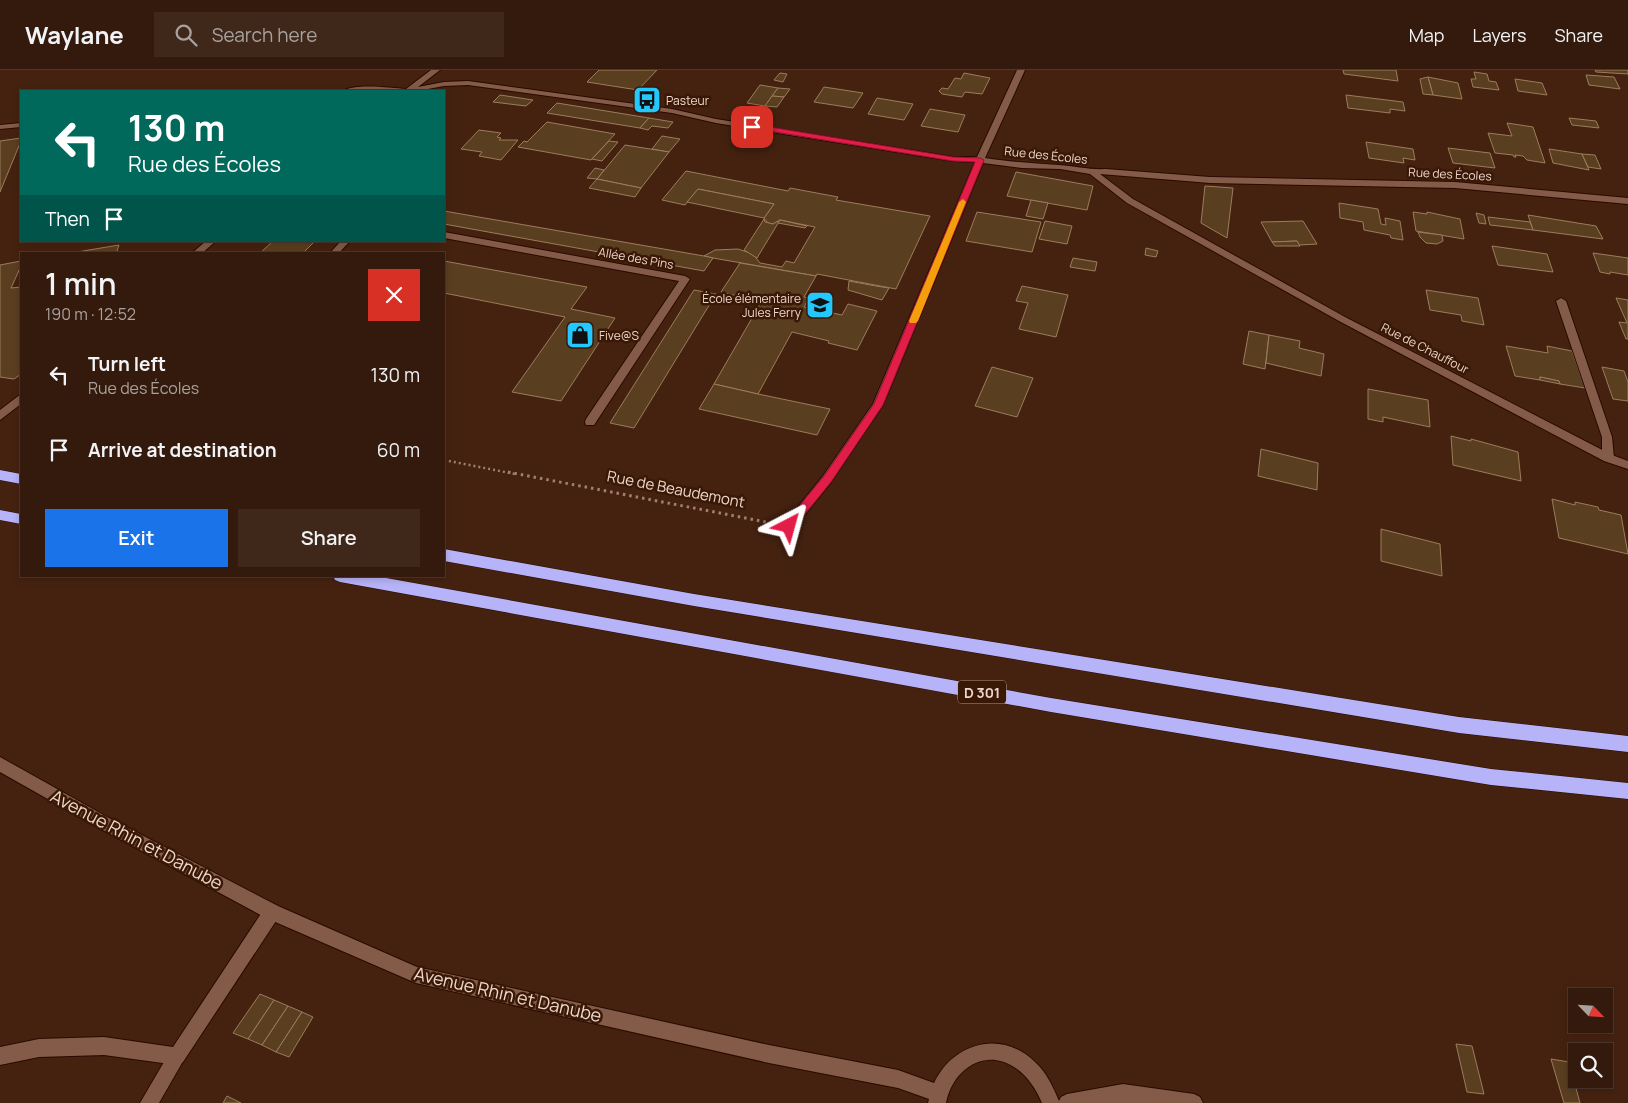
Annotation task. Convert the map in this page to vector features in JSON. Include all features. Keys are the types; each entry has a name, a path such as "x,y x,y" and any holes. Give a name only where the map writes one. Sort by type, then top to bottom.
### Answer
{"highway":[{"path":"0,476 20,479"},
{"path":"0,515 20,519"},
{"path":"445,555 694,600 1459,725 1628,744"},
{"name":"D 301","path":"346,577 1070,708 1491,777 1628,791"}],"street":[{"path":"408,90 436,70"},
{"path":"789,526 827,479 878,405 980,160 1021,70"},
{"name":"Rue des Écoles","path":"412,90 444,84 468,83 672,111 716,121 953,159 980,160 1022,166 1060,167 1092,172 1106,171 1210,180 1454,185 1628,201"},
{"name":"Rue des Écoles","path":"360,90 390,90"},
{"path":"0,127 20,125"},
{"name":"Rue de Chauffour","path":"1092,172 1130,201 1342,319 1608,458 1628,465"},
{"name":"Allée des Pins","path":"445,235 685,280 590,422"},
{"path":"198,252 211,242"},
{"path":"335,252 345,242"},
{"path":"1561,301 1607,436 1608,458"},
{"path":"0,416 18,401"},
{"name":"Avenue Rhin et Danube","path":"0,764 104,823 272,912 416,974 769,1054 898,1079 937,1098"},
{"path":"149,1103 177,1056 272,912"},
{"path":"0,1056 39,1048 104,1046 142,1053 177,1056"},
{"path":"937,1098 946,1076 956,1063 970,1055 986,1051 1002,1053 1019,1060 1033,1072 1045,1088 1051,1103"},
{"path":"1067,1103 1123,1093 1194,1103"}],"path":[{"name":"Rue de Beaudemont","path":"445,460 789,526"}],"building":[{"path":"599,70 657,70 638,90 587,82"},
{"path":"1343,70 1396,70 1398,81 1344,74"},
{"path":"1595,70 1628,70 1628,74 1596,72"},
{"path":"1474,72 1487,74 1489,81 1496,82 1499,90 1473,87 1471,79 1476,79"},
{"path":"780,73 787,74 783,82 774,80"},
{"path":"964,73 990,78 982,94 965,92 962,97 942,94 939,91 942,88 948,89 955,78 961,79"},
{"path":"1586,75 1614,77 1620,89 1589,85"},
{"path":"1428,77 1458,83 1462,99 1433,95"},
{"path":"1428,77 1433,95 1423,94 1420,79"},
{"path":"1515,79 1542,83 1547,95 1518,91"},
{"path":"760,85 778,88 765,106 747,103"},
{"path":"824,87 863,93 853,108 814,102"},
{"path":"778,88 790,89 784,97 772,96"},
{"path":"500,95 533,100 526,106 493,102"},
{"path":"1346,95 1403,102 1405,111 1390,109 1390,113 1348,108"},
{"path":"772,96 784,97 777,107 765,106"},
{"path":"877,98 913,104 904,120 868,114"},
{"path":"557,103 649,118 640,128 547,113"},
{"path":"930,109 965,115 958,132 921,126"},
{"path":"649,118 673,122 668,128 652,126 648,130 640,128"},
{"path":"1569,118 1596,121 1599,128 1572,125"},
{"path":"547,122 615,134 591,160 518,147 524,141 527,142"},
{"path":"1507,123 1533,127 1545,163 1527,160 1523,156 1515,155 1516,157 1514,157 1513,155 1495,153 1488,133 1512,136"},
{"path":"479,130 501,133 497,137 501,138 499,140 518,140 501,160 479,156 482,152 461,149"},
{"path":"662,136 680,139 669,152 652,149"},
{"path":"20,138 20,143 0,192 0,141"},
{"path":"609,141 618,142 602,161 592,159"},
{"path":"1366,142 1413,149 1415,160 1403,158 1404,163 1369,158"},
{"path":"625,145 669,152 641,188 597,179"},
{"path":"1448,148 1490,153 1495,168 1453,163"},
{"path":"1549,149 1582,154 1589,170 1553,163"},
{"path":"1582,154 1595,155 1601,169 1588,167"},
{"path":"595,168 604,170 597,179 587,178"},
{"path":"686,171 788,191 790,188 838,197 836,200 930,216 896,289 817,274 816,276 713,258 704,256 715,250 738,249 753,254 760,263 782,267 786,261 794,263 815,227 780,220 773,224 768,223 764,218 774,204 698,189 685,205 662,200"},
{"path":"1016,172 1093,186 1087,210 1007,196"},
{"path":"597,179 641,188 635,197 589,188"},
{"path":"1205,186 1233,188 1227,238 1201,223"},
{"path":"698,189 774,204 764,218 687,202"},
{"path":"1031,200 1048,203 1043,219 1026,216"},
{"path":"1339,203 1378,209 1381,224 1386,225 1385,218 1400,221 1403,240 1391,238 1390,235 1364,230 1363,222 1340,218"},
{"path":"445,211 713,258 704,271 445,224"},
{"path":"977,212 1041,222 1032,252 966,241"},
{"path":"1413,212 1427,214 1427,212 1460,219 1464,239 1416,231"},
{"path":"1476,213 1484,215 1486,224 1479,223"},
{"path":"1528,215 1596,226 1603,239 1533,230"},
{"path":"1488,217 1530,222 1533,230 1490,225"},
{"path":"764,219 765,222 773,224 780,220 757,258 744,250"},
{"path":"780,220 807,226 805,228 778,223"},
{"path":"1045,221 1072,226 1067,244 1039,239"},
{"path":"1303,221 1317,244 1299,245 1297,241 1272,242 1261,222"},
{"path":"1418,232 1442,235 1443,241 1437,244 1426,243"},
{"path":"1297,241 1300,246 1275,246 1272,242"},
{"path":"272,242 314,242 304,252 261,252"},
{"path":"119,245 117,252 77,252"},
{"path":"1492,246 1547,254 1553,272 1498,265"},
{"path":"1146,248 1158,251 1156,257 1145,255"},
{"path":"1593,253 1628,258 1628,275 1600,272"},
{"path":"1073,258 1097,262 1095,271 1070,267"},
{"path":"20,261 20,268 11,288 20,287 20,375 14,379 0,377 0,265"},
{"path":"445,261 587,287 571,309 615,318 561,401 512,392 565,317 445,293"},
{"path":"740,263 816,276 804,297 809,298 804,307 842,315 848,304 877,311 857,350 792,332 758,394 714,384 763,299 755,298 753,300 721,292"},
{"path":"849,281 889,288 882,300 848,290"},
{"path":"1022,286 1068,295 1056,337 1019,329 1028,303 1016,301"},
{"path":"694,290 716,294 634,428 610,423"},
{"path":"1426,290 1478,298 1484,325 1462,321 1461,315 1430,310"},
{"path":"1616,298 1628,300 1628,339 1626,339 1619,322 1627,323"},
{"path":"1249,331 1269,335 1265,369 1243,364"},
{"path":"1269,335 1300,341 1299,348 1324,354 1321,376 1266,363"},
{"path":"1506,346 1548,353 1547,346 1572,351 1585,388 1560,384 1559,381 1540,377 1540,380 1515,376"},
{"path":"992,367 1033,378 1017,417 975,406"},
{"path":"1602,367 1624,371 1628,382 1628,401 1613,399"},
{"path":"1540,377 1559,381 1560,384 1540,380"},
{"path":"714,384 830,409 817,435 699,409"},
{"path":"1368,389 1428,400 1430,427 1383,417 1383,422 1368,419"},
{"path":"1451,436 1471,441 1471,439 1518,452 1521,481 1453,465"},
{"path":"1261,449 1318,463 1317,490 1258,476"},
{"path":"1552,499 1575,505 1575,502 1598,507 1599,510 1621,515 1628,554 1559,538"},
{"path":"1381,529 1440,544 1442,576 1381,561"},
{"path":"260,994 274,1000 248,1039 233,1033"},
{"path":"274,1000 288,1006 262,1045 248,1039"},
{"path":"288,1006 302,1012 276,1052 262,1045"},
{"path":"302,1012 313,1017 289,1057 276,1052"},
{"path":"1456,1044 1472,1046 1484,1094 1467,1092"},
{"path":"1551,1059 1568,1062 1568,1088 1576,1088 1580,1103 1564,1103"},
{"path":"227,1096 241,1103 223,1103"}],"slow traffic":[{"path":"913,321 963,202"}],"place":[{"name":"Pasteur","path":"647,100"},
{"name":"École élémentaire Jules Ferry","path":"820,305"},
{"name":"Five@S","path":"580,335"}],"route":[{"path":"752,127 953,159 980,160 878,405 827,479 789,526"}]}
